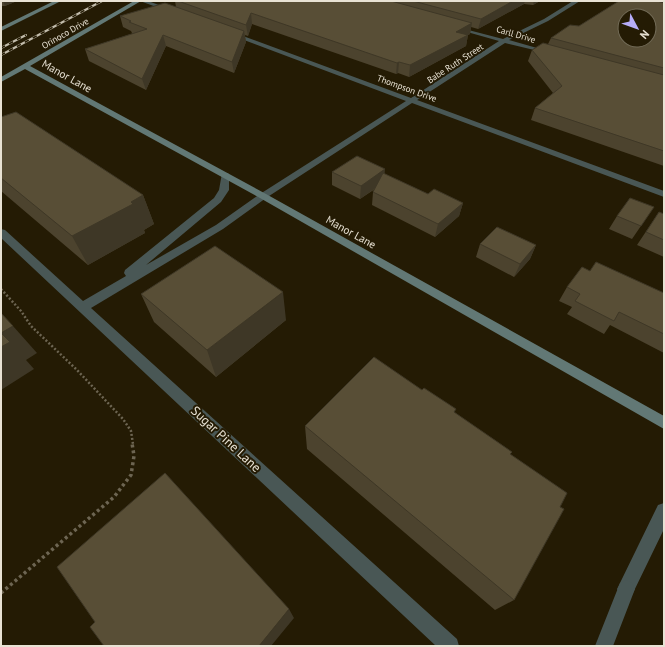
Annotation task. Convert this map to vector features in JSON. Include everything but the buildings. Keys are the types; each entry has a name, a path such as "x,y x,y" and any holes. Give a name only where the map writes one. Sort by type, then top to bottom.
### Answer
{"street":[{"path":"1,28 58,1"},
{"name":"Orinoco Drive","path":"1,80 138,1"},
{"path":"143,1 180,14"},
{"name":"Babe Ruth Street","path":"101,295 207,236 245,211 263,196 505,40 546,20 577,1"},
{"name":"Carll Drive","path":"446,24 558,55"},
{"name":"Thompson Drive","path":"223,30 664,194"},
{"name":"Manor Lane","path":"25,66 263,196 664,422"},
{"path":"83,307 101,295 218,200 224,190 225,176"},
{"name":"Sugar Pine Lane","path":"4,238 83,307 450,646"},
{"path":"604,646 626,589 664,511"}],"path":[{"path":"1,289 21,311 31,326 77,370 123,419 131,431 134,456 131,475 114,497 1,593"}],"railway":[{"path":"1,55 102,1"},
{"path":"1,48 26,35"}]}
